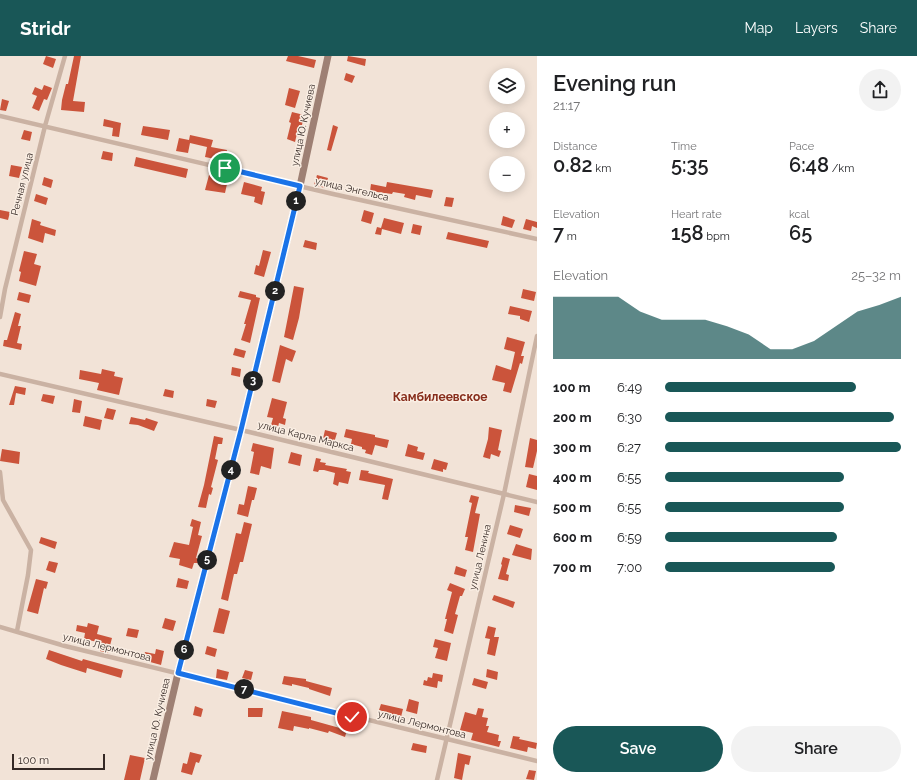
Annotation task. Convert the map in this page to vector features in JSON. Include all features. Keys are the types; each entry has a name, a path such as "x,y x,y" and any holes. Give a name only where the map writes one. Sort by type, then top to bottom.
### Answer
{"street":[{"name":"Речная улица","path":"0,317 5,289 45,126 65,56"},
{"name":"улица Ю. Кучиева","path":"153,780 178,673 241,430 300,186 328,56"},
{"name":"улица Энгельса","path":"0,116 300,186 537,239"},
{"name":"улица Ленина","path":"437,780 504,494 537,336"},
{"name":"улица Карла Маркса","path":"0,374 241,430 537,502"},
{"path":"0,472 3,500 31,550 28,575 17,631"},
{"name":"улица Лермонтова","path":"0,627 65,646 537,761"}],"building":[{"path":"46,56 56,59 53,68 43,64"},
{"path":"74,56 81,56 73,101 85,102 84,112 61,110 62,100 66,84 68,84"},
{"path":"288,56 298,56 316,60 314,68 286,61"},
{"path":"348,56 366,59 365,66 347,61"},
{"path":"346,73 355,76 352,83 344,80"},
{"path":"44,85 52,88 47,100 44,99 39,111 32,108 37,96 32,94 35,87 42,90"},
{"path":"289,88 300,91 295,108 285,105"},
{"path":"2,99 9,101 6,111 0,110"},
{"path":"292,112 304,115 302,125 299,125 295,142 287,139"},
{"path":"104,119 121,123 119,137 112,136 113,128 103,126"},
{"path":"333,125 338,127 331,151 327,150"},
{"path":"143,126 170,130 168,140 141,135"},
{"path":"24,130 32,132 30,141 21,139"},
{"path":"190,135 213,140 211,147 227,150 225,161 205,157 207,147 190,143 188,153 176,151 179,138 189,140"},
{"path":"103,151 113,153 112,161 101,159"},
{"path":"136,157 188,169 186,178 134,166"},
{"path":"11,165 22,167 19,178 9,176"},
{"path":"209,175 217,177 216,182 227,184 225,193 205,190"},
{"path":"317,175 328,178 325,188 314,185"},
{"path":"44,177 53,180 51,188 42,185"},
{"path":"244,182 262,187 261,191 265,192 262,205 254,202 255,197 241,194"},
{"path":"387,182 433,190 431,198 416,195 415,200 404,197 405,194 370,191 371,184 386,187"},
{"path":"36,194 48,198 46,205 34,201"},
{"path":"446,197 454,198 452,207 444,206"},
{"path":"0,210 10,212 8,220 0,218"},
{"path":"364,210 374,213 371,224 361,221"},
{"path":"503,216 515,220 512,228 501,225"},
{"path":"384,218 404,223 401,234 382,229 381,235 375,234 377,227 381,228"},
{"path":"32,219 41,222 40,225 56,230 55,236 45,233 43,243 28,238"},
{"path":"526,219 537,222 537,228 532,226 531,231 523,229"},
{"path":"413,224 422,226 420,235 411,233"},
{"path":"448,232 489,241 487,248 446,239"},
{"path":"305,240 317,243 316,250 303,247"},
{"path":"263,250 271,252 264,277 254,274 256,265 259,266"},
{"path":"24,251 37,254 34,264 41,266 36,286 19,281 21,272 19,271"},
{"path":"294,286 304,288 299,318 293,340 284,337"},
{"path":"523,289 536,292 534,301 521,298"},
{"path":"240,291 256,295 256,297 260,298 250,343 241,340 251,300 238,297"},
{"path":"19,292 31,295 29,303 17,300"},
{"path":"510,306 532,311 529,322 520,319 520,316 508,314"},
{"path":"15,312 21,314 18,326 21,326 17,343 22,344 21,350 3,346 4,340 7,340"},
{"path":"507,337 525,342 521,356 524,356 522,364 520,363 511,393 503,391 505,383 492,380 496,365 511,370 515,352 504,349"},
{"path":"280,345 296,351 292,362 286,359 280,383 272,381"},
{"path":"235,348 246,351 244,358 233,355"},
{"path":"232,367 241,369 240,377 231,375"},
{"path":"102,369 115,372 114,376 123,378 119,395 97,390 99,383 79,379 80,370 101,374"},
{"path":"15,386 26,388 25,395 16,393 14,405 9,405"},
{"path":"165,389 174,391 173,398 163,396"},
{"path":"43,394 55,396 53,404 41,401"},
{"path":"272,398 287,402 283,418 286,419 285,425 279,423 278,427 271,425 273,418 267,417"},
{"path":"74,399 82,401 80,413 72,412"},
{"path":"207,399 217,401 215,408 206,406"},
{"path":"107,408 116,410 113,420 104,418"},
{"path":"85,416 102,420 100,430 83,426"},
{"path":"131,417 145,420 146,418 158,422 154,431 138,425 129,424"},
{"path":"489,427 502,430 498,450 501,451 499,457 491,454 490,459 483,457 488,439"},
{"path":"346,429 375,435 375,437 389,440 387,448 375,445 372,455 365,453 366,450 362,449 362,447 351,444 352,439 344,437"},
{"path":"325,430 337,433 333,446 322,443"},
{"path":"214,436 223,438 222,444 218,444 215,459 218,460 211,487 213,488 211,495 209,494 206,508 198,507 204,485"},
{"path":"530,438 537,440 537,451 533,468 525,467"},
{"path":"253,443 274,448 271,469 261,466 259,475 250,473 254,452 251,451"},
{"path":"408,444 418,447 417,451 425,453 423,460 405,456"},
{"path":"2,449 20,452 19,464 0,461"},
{"path":"291,452 302,455 300,466 288,463"},
{"path":"316,458 321,459 320,462 326,463 325,465 347,469 346,471 351,472 348,484 339,482 338,486 333,484 335,473 324,470 319,470 318,472 313,471"},
{"path":"434,459 448,463 446,470 443,469 443,472 431,469"},
{"path":"361,470 369,471 368,473 393,479 388,500 382,499 385,485 359,480"},
{"path":"529,474 537,476 537,490 526,487"},
{"path":"248,486 257,488 254,500 252,500 248,517 237,514 239,504 244,505"},
{"path":"471,495 479,497 475,513 480,514 473,552 465,550 468,537 465,537 472,503 469,502"},
{"path":"515,505 531,508 529,516 514,512"},
{"path":"192,519 201,522 198,535 202,536 196,558 199,559 198,563 194,563 192,569 179,565 180,559 169,557 174,542 189,545 193,527 190,526"},
{"path":"244,522 252,524 243,562 240,562 237,574 234,574 228,601 221,599 236,533 241,534"},
{"path":"510,525 523,529 520,538 507,534"},
{"path":"41,537 57,542 55,549 39,543"},
{"path":"516,544 532,549 531,560 512,555"},
{"path":"503,557 510,559 506,574 509,575 508,581 498,579"},
{"path":"49,561 58,563 55,573 46,570"},
{"path":"456,566 467,570 465,577 454,574"},
{"path":"178,578 189,581 187,589 176,587"},
{"path":"36,579 48,582 46,589 44,588 38,614 27,611"},
{"path":"450,583 465,589 462,596 460,596 455,614 458,615 453,634 444,631 447,619 445,619 452,592 447,590"},
{"path":"494,595 515,602 513,608 492,600"},
{"path":"219,608 230,611 224,634 213,632"},
{"path":"165,618 176,621 173,631 162,628"},
{"path":"88,623 99,626 97,634 112,638 108,653 100,651 102,643 84,639 85,633 76,631 77,625 87,627"},
{"path":"488,626 496,628 494,637 499,637 495,656 487,654 490,639 485,638"},
{"path":"128,628 139,630 137,638 126,636"},
{"path":"435,639 451,643 447,661 435,658 438,648 433,647"},
{"path":"207,646 217,649 215,657 205,654"},
{"path":"156,649 164,651 161,665 143,660 145,652 155,654"},
{"path":"49,650 82,661 83,659 123,670 121,678 87,668 86,673 61,665 46,659"},
{"path":"217,669 229,672 227,680 216,678"},
{"path":"487,669 498,672 497,680 486,677"},
{"path":"245,670 253,672 251,680 242,678"},
{"path":"433,673 443,675 442,682 438,681 437,688 423,685 424,680 427,681 428,677 432,678"},
{"path":"284,676 306,679 306,681 332,688 330,696 309,688 292,684 292,686 282,684"},
{"path":"474,678 488,682 486,689 472,685"},
{"path":"409,699 419,702 417,714 406,711"},
{"path":"381,704 403,709 401,717 379,710"},
{"path":"195,706 203,709 201,717 193,715"},
{"path":"248,708 263,708 262,717 248,717"},
{"path":"478,708 484,709 482,717 488,718 486,726 489,726 487,732 499,735 498,741 501,741 499,747 471,740 473,733 460,730 465,712 476,715"},
{"path":"282,711 311,717 311,720 347,730 345,737 329,731 328,733 309,728 294,726 293,731 278,728"},
{"path":"513,736 537,743 536,749 528,747 527,752 510,748"},
{"path":"413,743 427,746 426,753 411,750"},
{"path":"190,752 202,755 199,763 196,762 192,775 181,772 183,763 187,764"},
{"path":"458,753 471,756 469,765 465,764 462,780 454,778"},
{"path":"130,755 145,758 140,780 124,780"},
{"path":"529,770 536,771 534,780 526,779"}],"district":[{"name":"Камбилеевское","path":"440,397"}],"route":[{"path":"225,168 300,186 241,430 178,673 352,717"}]}
